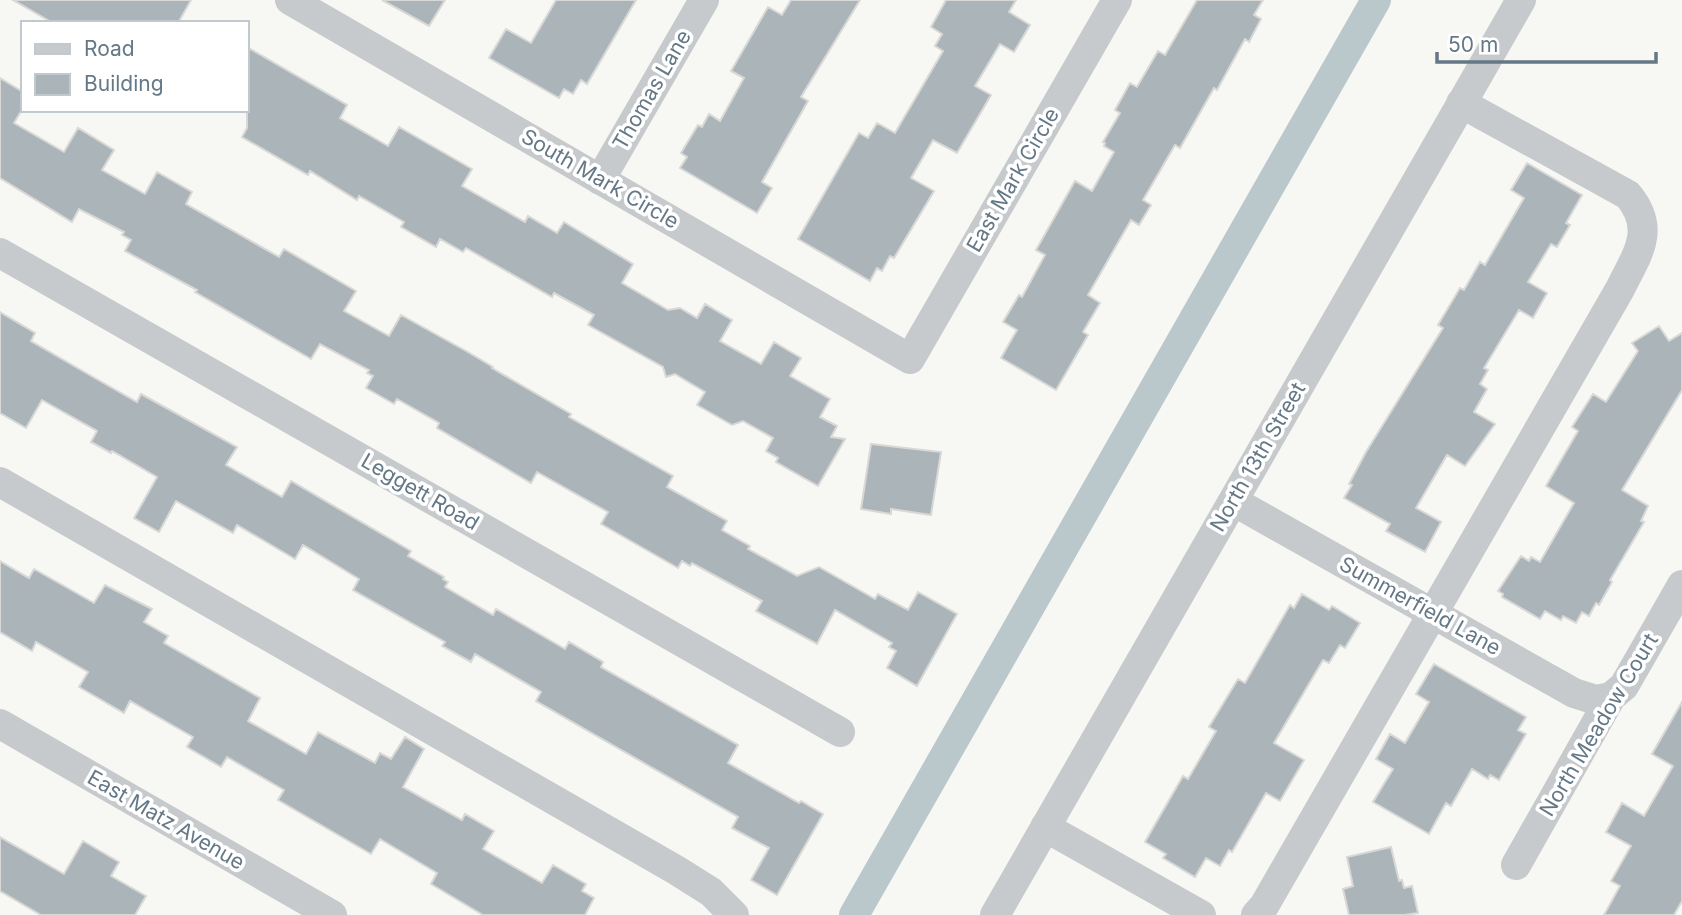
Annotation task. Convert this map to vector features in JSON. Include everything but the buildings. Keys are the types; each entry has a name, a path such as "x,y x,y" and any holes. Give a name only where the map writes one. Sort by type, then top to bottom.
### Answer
{"street":[{"name":"Thomas Lane","path":"600,180 704,0"},
{"name":"East Mark Circle","path":"910,359 1117,0"},
{"name":"North 13th Street","path":"995,915 1521,0"},
{"name":"South Mark Circle","path":"294,1 910,359"},
{"path":"1256,915 1264,906 1620,289 1643,238 1643,222 1639,208 1628,195 1461,103"},
{"name":"Leggett Road","path":"0,253 839,732"},
{"path":"0,482 676,870 711,892 734,915"},
{"name":"Summerfield Lane","path":"1233,501 1574,693 1596,700 1611,697"},
{"name":"North Meadow Court","path":"1516,865 1611,697 1624,686 1682,585"},
{"name":"East Matz Avenue","path":"0,724 332,915"},
{"path":"1045,827 1201,915"}],"waterway":[{"path":"854,915 1376,0"}]}
